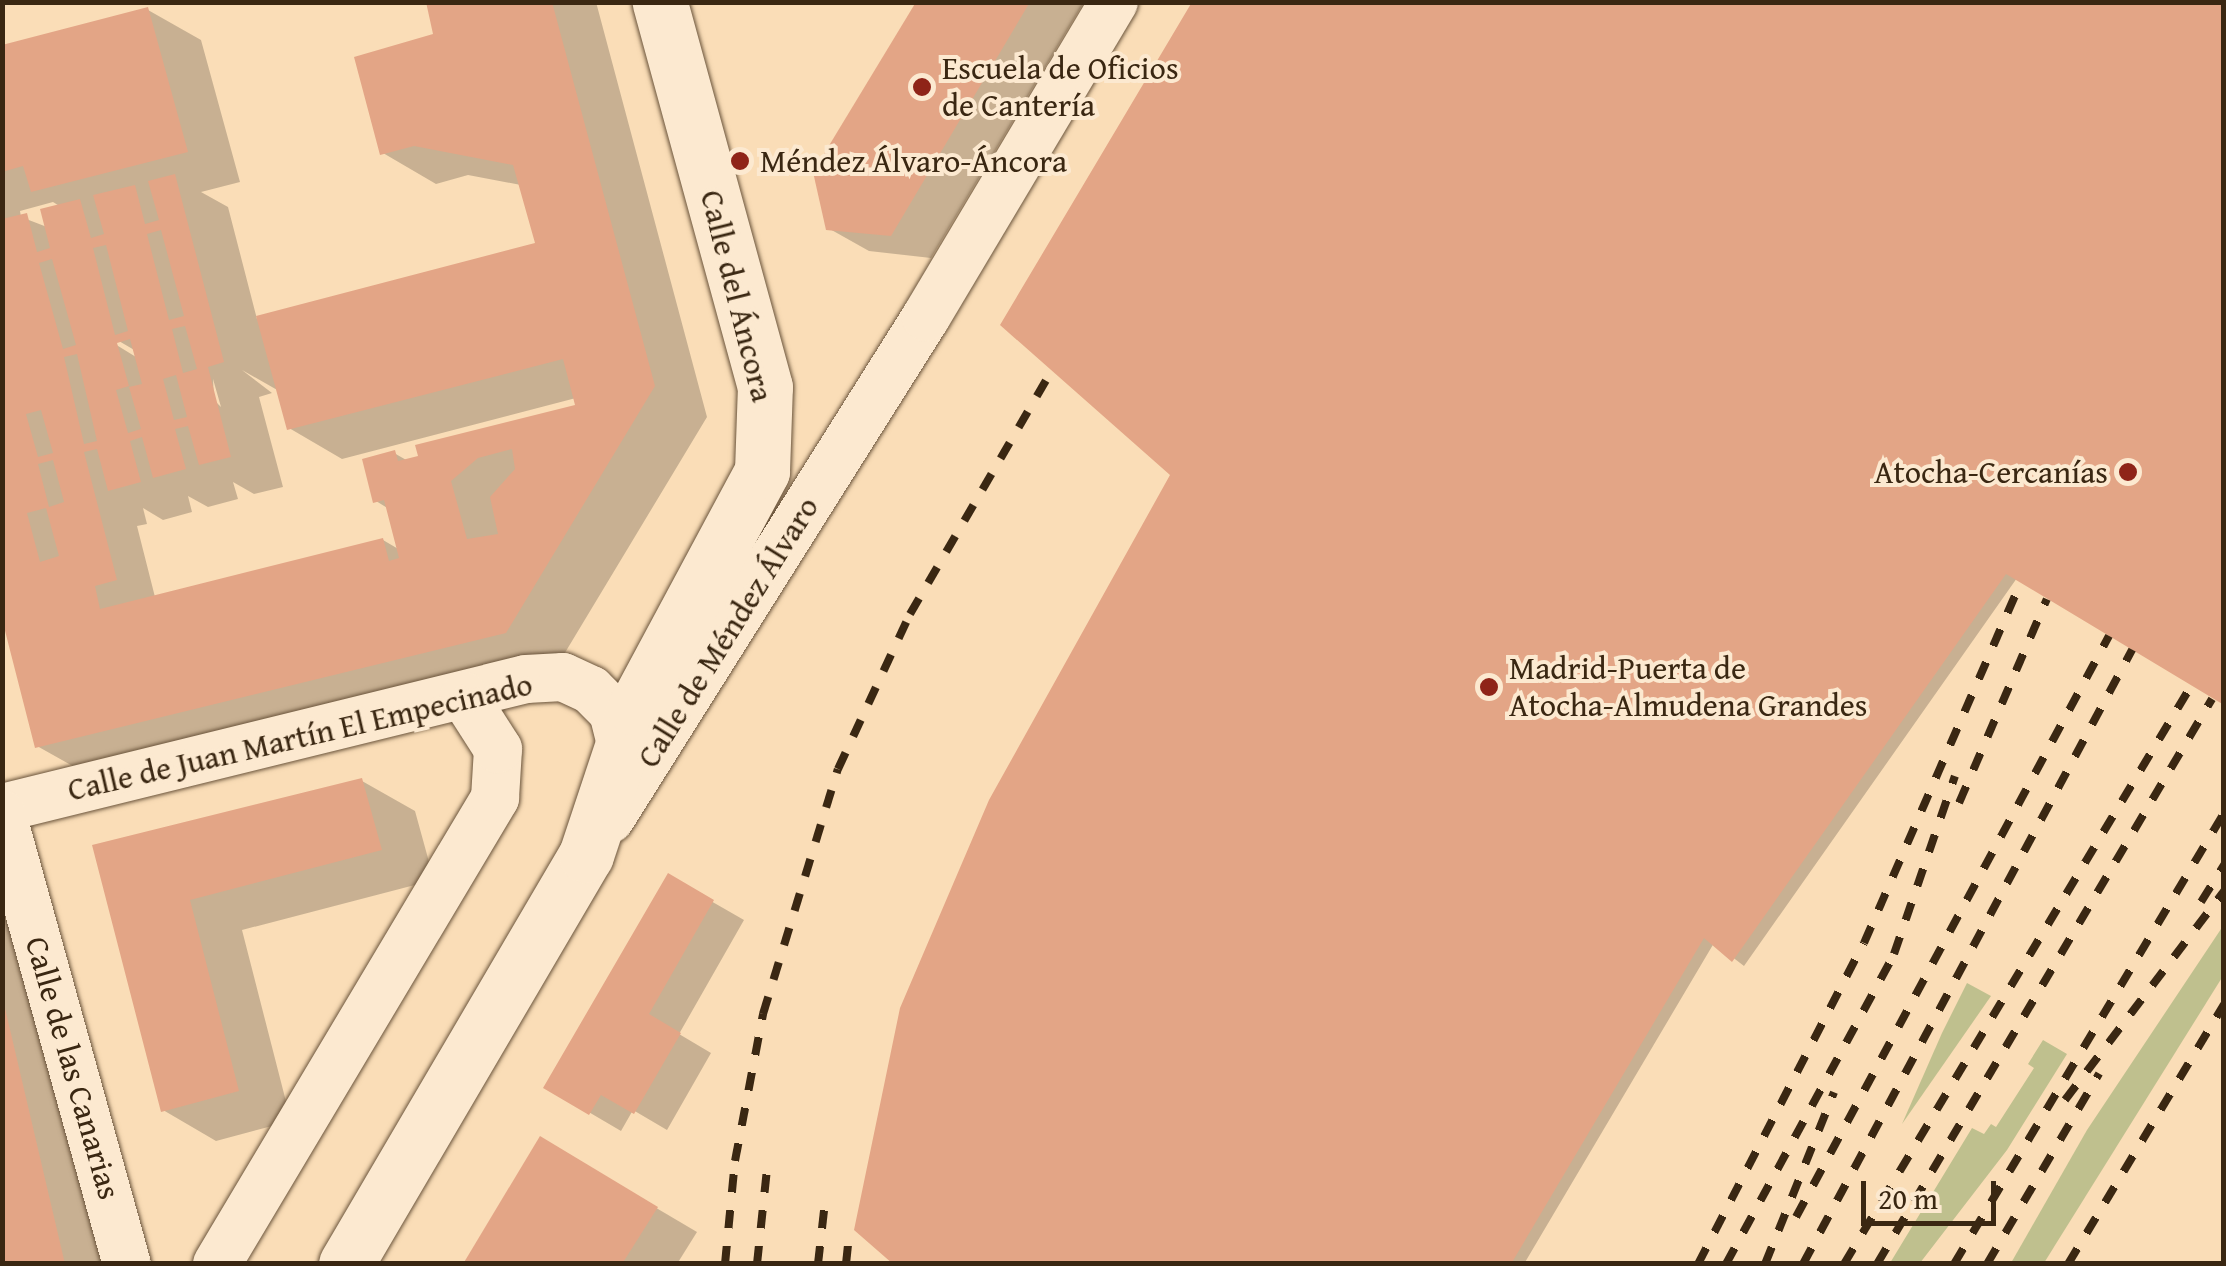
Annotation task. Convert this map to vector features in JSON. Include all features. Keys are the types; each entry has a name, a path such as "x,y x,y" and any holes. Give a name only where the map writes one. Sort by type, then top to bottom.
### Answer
{"main road":[{"name":"Calle del Áncora","path":"586,855 621,745 657,660 747,505 762,471 767,428 764,387 660,2"},
{"name":"Calle de Méndez Álvaro","path":"346,1264 586,855"}],"street":[{"name":"Calle de Méndez Álvaro","path":"586,855 915,334 1114,2"},
{"name":"Calle de Juan Martín El Empecinado","path":"2,811 526,679 564,677 603,700 621,745"},
{"path":"217,1264 496,798 498,749 464,696"},
{"name":"Calle de las Canarias","path":"2,811 127,1264"}],"green space":[{"path":"2223,926 2223,976 2044,1263 2011,1263 2087,1130"},
{"path":"1967,983 1991,996 1902,1124 1942,1033"},
{"path":"2043,1040 2067,1054 2007,1150 1920,1263 1890,1263 1972,1128 1984,1134 1991,1124 1996,1127 2034,1068 2028,1064"}],"building":[{"path":"426,2 552,2 655,386 506,633 35,748 2,619 2,219 27,213 37,252 50,248 40,209 80,199 91,238 104,234 93,195 135,185 145,224 159,220 148,181 175,174 224,362 208,367 231,457 199,465 188,426 175,429 186,469 153,478 142,437 130,441 141,482 108,491 97,449 84,452 117,580 95,586 100,609 383,538 389,561 399,558 384,500 373,503 362,459 395,450 398,461 418,456 415,445 575,405 563,359 287,430 256,316 535,243 513,165 414,146 380,155 354,57 433,34","holes":["161,230 184,316 169,320 147,234","106,245 128,331 115,335 93,248","52,259 76,345 63,349 39,263","185,326 197,369 183,373 172,329","130,339 142,384 129,387 141,429 128,433 116,390 129,386 117,343","77,354 97,441 84,444 64,357","176,375 187,417 174,420 163,379","41,410 53,453 38,457 26,414","512,449 515,469 490,497 498,534 467,539 451,481 478,458","53,460 64,502 49,507 38,464","46,508 59,556 40,562 27,513"]},
{"name":"Escuela de Oficios de Cantería","path":"916,2 1030,2 891,236 826,230 813,172"},
{"name":"Madrid-Puerta de Atocha-Almudena Grandes","path":"1192,2 2224,2 2224,705 2006,574 1732,962 1704,938 1511,1264 893,1264 854,1230 900,1008 989,800 1170,475 1000,325"},
{"path":"148,7 188,152 31,192 23,166 2,172 2,45"},
{"path":"362,778 382,850 190,900 239,1091 161,1112 92,845"},
{"path":"668,873 714,900 649,1014 681,1033 634,1114 601,1095 589,1115 543,1088"},
{"path":"4,1004 65,1264 2,1264"},
{"path":"540,1136 658,1207 622,1264 463,1264"}],"railway":[{"path":"725,1264 735,1161 763,1014 838,769 910,614 1051,372"},
{"path":"1698,1264 1864,943 2019,587"},
{"path":"1959,803 2047,599"},
{"path":"1796,1217 2109,636"},
{"path":"1803,1264 2132,650"},
{"path":"1844,1264 2191,686"},
{"path":"1877,1264 2212,699"},
{"path":"1726,1264 1894,954 1955,776"},
{"path":"1954,1264 2224,813"},
{"path":"2201,902 2224,865"},
{"path":"2065,1100 2224,891"},
{"path":"2068,1264 2224,1004"},
{"path":"1987,1264 2099,1074"},
{"path":"1765,1264 1834,1092"},
{"path":"757,1264 768,1160"},
{"path":"818,1264 825,1202"},
{"path":"846,1264 849,1233"}],"place":[{"name":"Escuela de Oficios de Cantería","path":"922,87"},
{"name":"Méndez Álvaro-Áncora","path":"740,161"},
{"name":"Atocha-Cercanías","path":"2128,472"},
{"name":"Madrid-Puerta de Atocha-Almudena Grandes","path":"1489,687"}]}
